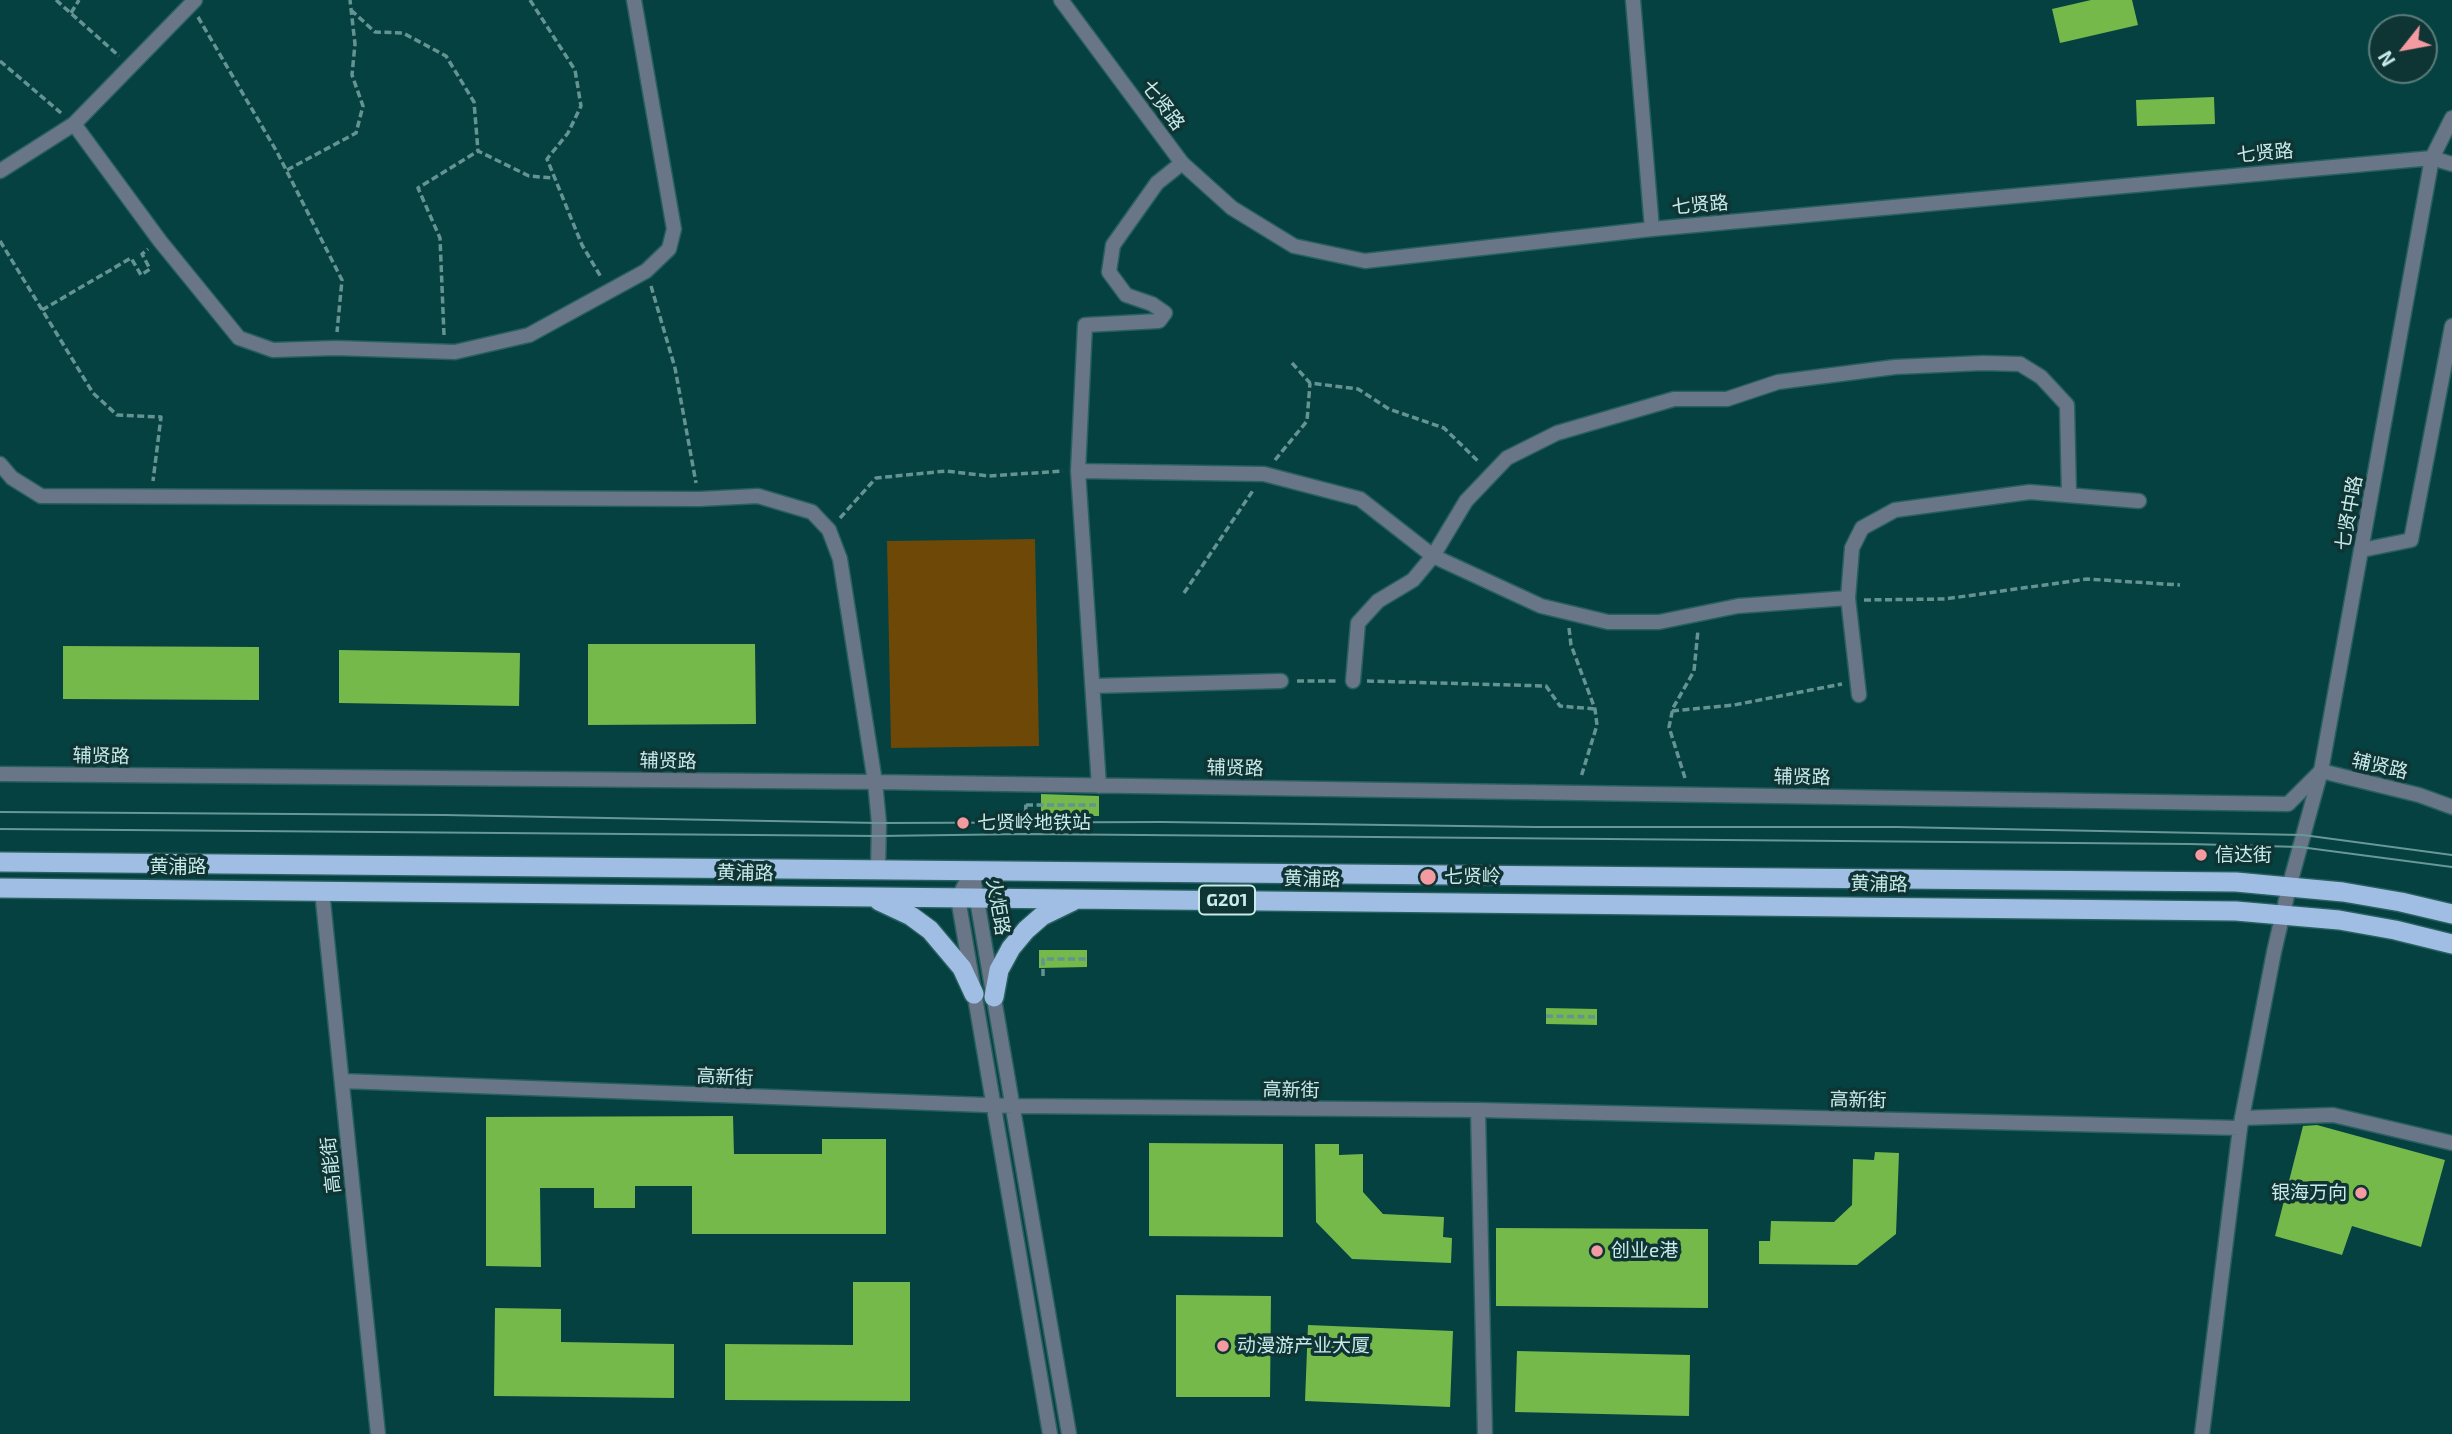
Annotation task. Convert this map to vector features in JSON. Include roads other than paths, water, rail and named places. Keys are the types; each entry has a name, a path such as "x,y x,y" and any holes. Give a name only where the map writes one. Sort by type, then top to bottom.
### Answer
{"highway":[{"name":"黄浦路","path":"0,862 2236,882 2389,900 2452,914"},
{"name":"黄浦路","path":"0,888 2236,911 2339,920 2452,944"},
{"path":"868,897 911,916 930,930 984,996 1011,948 1026,930 1042,916 1080,899"}],"street":[{"path":"74,124 160,241 240,338 274,350 336,348 455,352 528,335 646,271 669,249 674,229 634,0"},
{"name":"七贤路","path":"1061,0 1182,163 1233,208 1294,246 1366,261 1652,229 2431,158 2452,164"},
{"path":"1633,0 1652,229"},
{"path":"0,171 74,124 193,2"},
{"name":"七贤中路","path":"2283,915 2321,771 2431,158 2452,118"},
{"path":"1099,786 1078,471 1085,325 1159,321 1165,313 1152,304 1126,295 1109,272 1112,245 1157,183 1182,163"},
{"path":"2362,550 2411,540 2452,326"},
{"path":"1353,681 1358,623 1378,601 1413,580 1433,556 1466,501 1507,458 1557,433 1674,399 1727,399 1778,382 1895,368 2020,364 2041,377 2067,405 2069,495"},
{"path":"0,464 12,478 41,496 699,499 758,496 812,512 830,530 840,559 875,782 879,823 878,870"},
{"path":"1078,471 1264,474 1360,499 1433,556 1541,606 1608,622 1659,622 1738,606 1848,599"},
{"path":"1858,688 1848,599 1852,548 1862,528 1895,510 2030,492 2139,501"},
{"path":"1093,686 1281,681"},
{"name":"辅贤路","path":"0,774 875,782 2288,804 2321,771 2418,795 2452,807"},
{"name":"火炬路","path":"972,871 967,898 984,996 1013,1106 1069,1434"},
{"name":"高能街","path":"322,891 378,1434"},
{"path":"2202,1434 2241,1123 2283,915"},
{"name":"火炬路","path":"984,996 993,1106 1050,1434"},
{"name":"高新街","path":"342,1081 993,1106 2241,1123 2333,1115 2452,1143"},
{"path":"1478,1111 1485,1434"}],"tram line":[{"path":"0,812 444,815 879,823 1163,822 1536,827 1897,827 2303,835 2452,855"},
{"path":"0,829 2190,844 2300,847 2452,867"}],"place":[{"name":"七贤岭地铁站","path":"963,823"},
{"name":"信达街","path":"2201,855"},
{"name":"七贤岭","path":"1428,877"},
{"name":"银海万向","path":"2361,1193"},
{"name":"创业e港","path":"1597,1251"},
{"name":"动漫游产业大厦","path":"1223,1346"}]}
